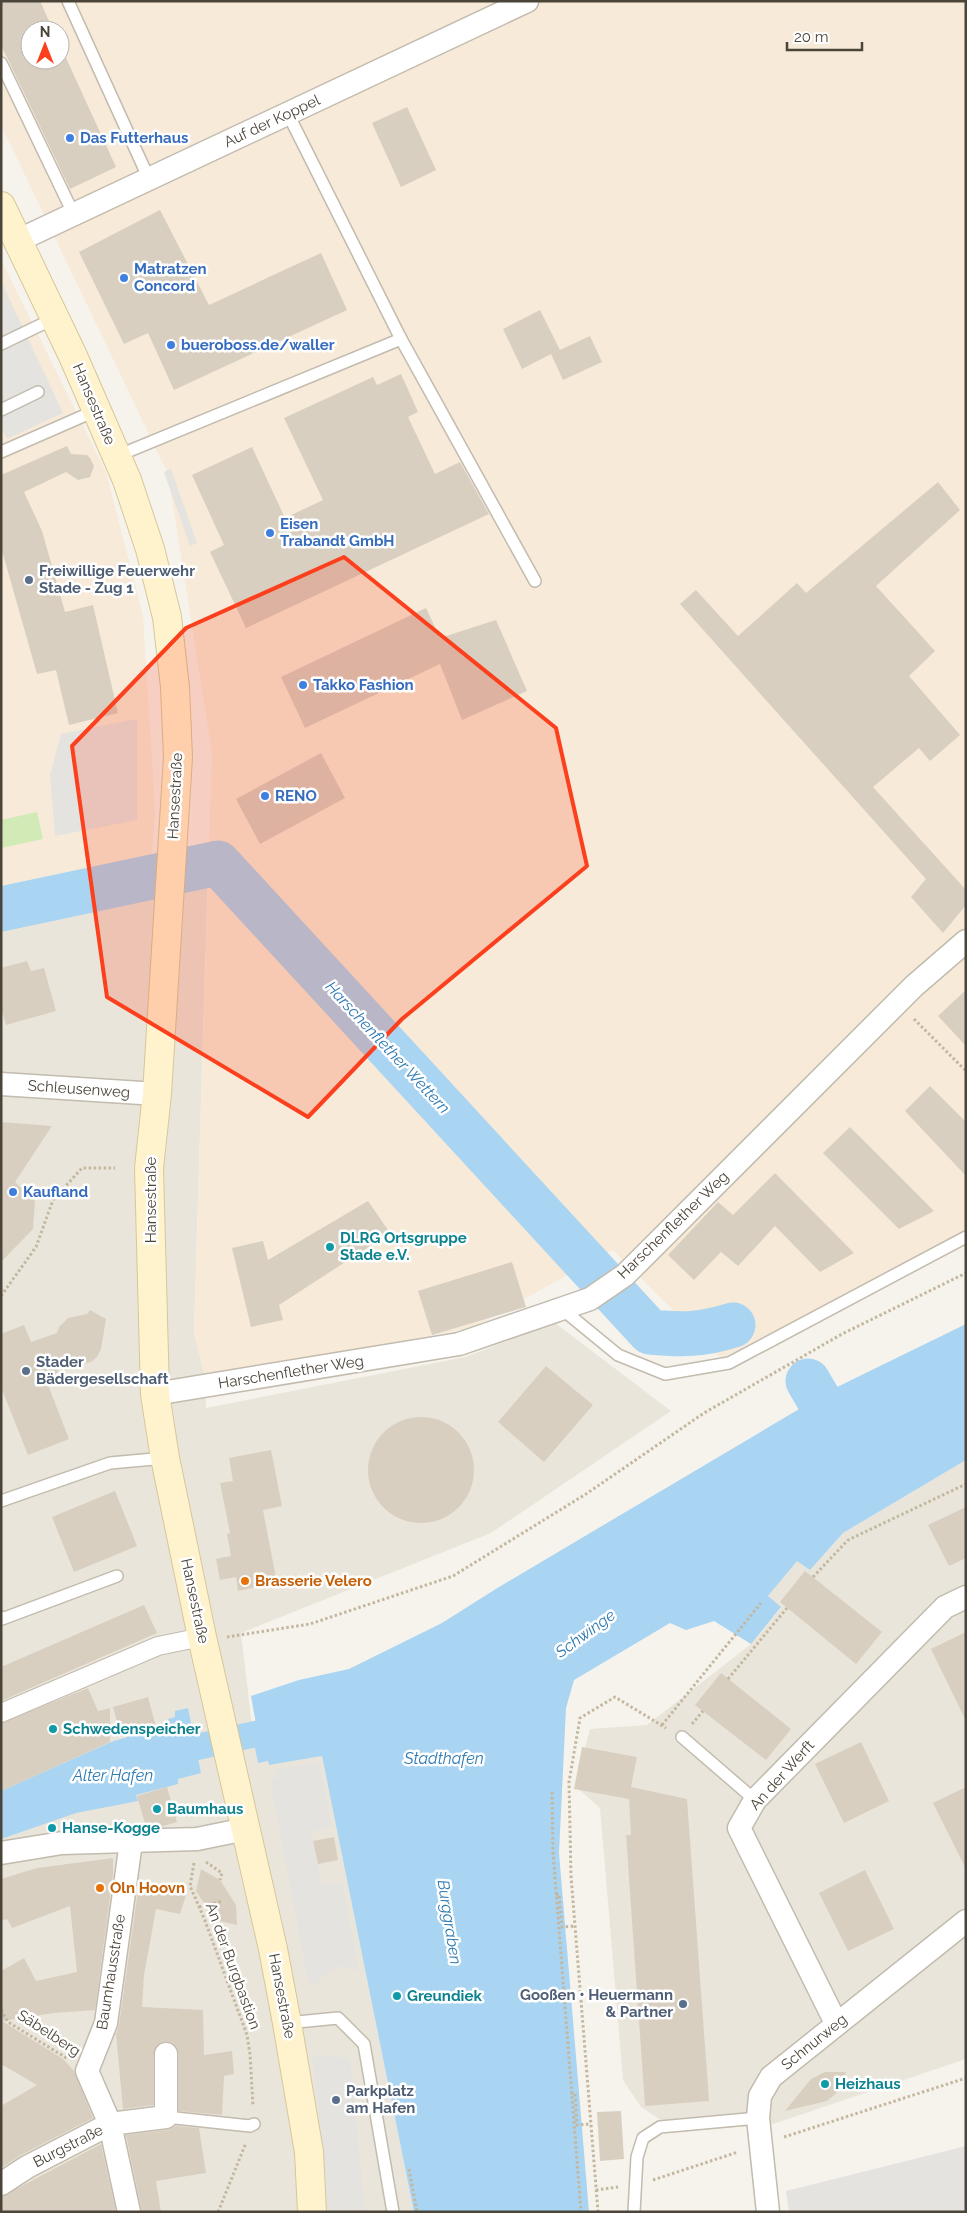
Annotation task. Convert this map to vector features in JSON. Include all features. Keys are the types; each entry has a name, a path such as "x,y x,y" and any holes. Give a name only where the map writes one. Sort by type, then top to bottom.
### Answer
{"main road":[{"name":"Hansestraße","path":"2,210 55,318 127,480 150,549 166,617 175,688 178,757 157,1094 149,1168 155,1394 165,1458 214,1637 217,1702 287,2023 309,2152 312,2212"}],"street":[{"name":"Auf der Koppel","path":"17,241 527,1"},
{"name":"Harschenflether Weg","path":"155,1394 459,1344 590,1300 624,1275 898,1002 966,941"},
{"name":"Schleusenweg","path":"1,1084 157,1094"},
{"name":"An der Werft","path":"836,2023 739,1828 755,1800 945,1607 966,1597"},
{"path":"1,1713 158,1646 214,1637"},
{"path":"1,1853 62,1843 198,1839 246,1829"},
{"name":"Baumhausstraße","path":"87,2071 106,2023 131,1842"},
{"name":"Schnurweg","path":"768,2212 758,2118 760,2096 771,2077 836,2023 966,1921"},
{"path":"166,2054 166,2116"},
{"path":"87,2071 110,2124 129,2212"},
{"name":"Burgstraße","path":"1,2184 27,2167 110,2124 166,2116"}],"lane":[{"path":"68,1 149,179"},
{"path":"1,63 74,215"},
{"path":"288,114 401,338 535,580"},
{"path":"1,344 55,318"},
{"path":"117,456 401,338"},
{"path":"1,410 38,392"},
{"path":"1,452 97,410"},
{"path":"562,1309 618,1355 665,1374 729,1363 966,1237"},
{"path":"1,1488 3,1500 110,1463 165,1458"},
{"path":"1,1617 2,1619 117,1576"},
{"path":"682,1736 755,1800"},
{"path":"287,2023 338,2018 364,2044 393,2212"},
{"path":"166,2116 250,2126 254,2124"},
{"path":"634,2212 636,2157 643,2138 660,2127 758,2118"}],"path":[{"path":"898,1002 966,1071"},
{"path":"1,1296 36,1247 53,1200 82,1168 115,1168"},
{"path":"214,1637 310,1624 453,1576 586,1494 704,1413 842,1334 966,1273"},
{"path":"813,1577 848,1540 966,1484"},
{"path":"662,1725 760,1603"},
{"path":"728,1679 788,1608"},
{"path":"598,2212 571,1876 569,1782 580,1718 615,1697 682,1736"},
{"path":"552,1792 580,2212"},
{"name":"An der Burgbastion","path":"192,1873 190,1886 247,2035 250,2054 254,2124 218,2212"},
{"path":"558,1895 562,1927 575,1926"},
{"path":"199,1907 223,1901"},
{"name":"Säbelberg","path":"1,2010 8,2022 87,2071"},
{"path":"782,2138 966,2078"},
{"path":"573,2093 577,2125 591,2124"},
{"path":"596,2190 634,2186 760,2145"},
{"path":"409,2169 417,2212"}],"highlighted area":[{"path":"344,557 556,728 587,866 402,1019 308,1117 107,997 72,746 186,628"}],"shaded area":[{"path":"1,1 966,1 966,1234 721,1358 613,1250 472,1328 205,1376 194,1333 212,753 168,474 1,125"},
{"path":"1,260 106,472 143,616 155,808 152,854 1,886"},
{"path":"1,281 63,413 7,439 1,427"},
{"path":"171,469 197,543 190,546 164,472"},
{"path":"137,719 137,820 55,836 50,775 61,734"},
{"path":"208,865 194,1333 205,1376 206,1408 465,1357 555,1323 671,1411 491,1533 241,1633 258,1762 268,1761 269,1765 322,1756 414,2212 1,2212 1,913"},
{"path":"966,1460 966,2059 773,2124 679,2132 641,2107 623,2080 600,1808 575,1786 590,1729 647,1725 751,1644 781,1608 768,1596 797,1560 810,1570 843,1533"},
{"path":"319,1762 332,1827 312,1831 313,1841 322,1885 342,1882 359,1971 339,1966 327,1973 313,1987 307,1976 270,1780 276,1778 275,1770"},
{"name":"Parkplatz am Hafen","path":"312,2055 350,2058 365,2212 328,2212"},
{"path":"966,2146 966,2212 789,2212 786,2191"}],"green space":[{"path":"37,812 43,839 1,848 1,820"}],"water":[{"name":"Stadthafen","path":"966,1324 966,1460 843,1533 810,1570 797,1561 768,1596 781,1607 751,1644 714,1621 686,1630 670,1623 574,1680 566,1708 559,1853 589,2212 414,2212 322,1756 269,1765 268,1761 258,1763 254,1743 264,1741 260,1724 256,1724 251,1696 299,1680 349,1669 442,1623 499,1587 833,1389"},
{"name":"Alter Hafen","path":"188,1708 201,1773 178,1779 178,1784 136,1795 138,1801 76,1813 1,1839 1,1791 111,1742 169,1724 168,1719 175,1717 175,1711"}],"building":[{"path":"1,1 40,1 49,20 20,20 20,70 70,70 70,67 116,167 70,189 1,45"},
{"path":"407,107 436,170 401,187 372,123"},
{"path":"160,210 209,305 321,253 347,310 174,390 148,333 124,344 79,252"},
{"path":"540,310 560,350 590,336 602,362 563,380 551,354 522,369 503,329"},
{"path":"401,374 418,412 408,417 435,474 460,462 489,514 246,628 210,552 224,545 192,475 252,447 285,518 323,500 284,418 373,377 377,385"},
{"path":"67,446 71,454 87,455 90,458 94,466 90,477 78,480 66,472 24,492 42,531 65,612 93,605 118,713 69,725 56,670 37,674 1,547 1,475"},
{"path":"938,482 960,510 876,586 935,651 909,676 960,735 930,761 919,748 873,787 966,890 966,905 943,933 911,897 926,879 680,604 696,590 738,636 797,583 806,593"},
{"path":"426,608 440,638 496,620 527,691 462,720 440,664 305,728 281,677"},
{"path":"321,753 345,798 260,844 236,799"},
{"path":"27,961 31,971 44,968 56,1011 6,1025 1,1007 1,968"},
{"path":"966,990 966,1046 938,1016"},
{"path":"930,1086 966,1122 966,1176 905,1111"},
{"name":"Kaufland","path":"1,1122 52,1126 15,1182 35,1201 33,1229 1,1262"},
{"path":"850,1127 934,1211 899,1229 823,1153"},
{"path":"775,1173 854,1253 820,1272 775,1226 738,1266 721,1252 694,1280 668,1255 718,1202 733,1215"},
{"name":"DLRG Ortsgruppe Stade e.V.","path":"368,1201 390,1233 279,1305 283,1320 251,1327 232,1248 263,1241 268,1260"},
{"path":"512,1262 526,1307 432,1335 418,1291"},
{"path":"90,1310 106,1319 101,1349 97,1357 91,1362 81,1364 65,1361 48,1385 69,1439 28,1455 1,1387 1,1334 24,1325 31,1342 57,1333 59,1327 68,1318 87,1314"},
{"path":"546,1366 593,1405 544,1462 498,1422"},
{"path":"421,1417 441,1421 459,1432 470,1450 474,1470 470,1490 459,1508 441,1519 421,1523 401,1519 383,1508 372,1490 368,1470 372,1450 383,1432 401,1421"},
{"path":"271,1450 282,1506 263,1510 277,1583 238,1591 236,1577 220,1580 216,1559 231,1556 227,1534 230,1533 220,1483 233,1481 229,1458"},
{"path":"115,1491 137,1546 74,1572 52,1517"},
{"path":"966,1507 966,1558 949,1566 928,1525"},
{"path":"805,1571 882,1632 856,1664 780,1602"},
{"path":"144,1605 157,1633 1,1701 1,1667"},
{"path":"966,1632 966,1721 931,1649"},
{"path":"721,1673 791,1729 766,1760 695,1705"},
{"name":"Schwedenspeicher","path":"88,1688 98,1711 110,1708 110,1742 1,1791 1,1723"},
{"path":"148,1697 156,1727 121,1736 113,1707"},
{"path":"861,1742 889,1801 844,1823 815,1764"},
{"path":"582,1747 637,1757 631,1787 687,1799 709,2101 645,2106 626,1835 631,1835 629,1799 574,1789"},
{"name":"Baumhaus","path":"167,1787 177,1822 161,1827 146,1827 137,1796"},
{"path":"966,1787 966,1869 933,1803"},
{"path":"334,1837 338,1860 318,1864 313,1841"},
{"path":"113,1858 113,1874 95,2010 54,2013 2,2021 63,2059 74,2071 93,2118 21,2155 1,2168 1,2106 37,2085 1,2064 1,1971 24,1958 36,1981 77,1972 70,1906 12,1928 7,1919 1,1921 1,1879 37,1868"},
{"path":"201,1869 220,1880 236,1905 237,1925 215,1920 196,1891"},
{"path":"865,1870 894,1929 848,1951 819,1893"},
{"path":"139,1883 186,1895 180,1914 156,1909 144,1975 142,2007 203,2010 204,2055 232,2051 234,2074 224,2076 222,2115 179,2111 179,2054 173,2043 166,2041 159,2043 153,2054 153,2105 123,2109 116,2034 119,2025"},
{"name":"Heizhaus","path":"825,2072 846,2072 841,2089 827,2101 785,2111 811,2079"},
{"path":"621,2111 624,2159 600,2161 597,2112"},
{"path":"176,2126 199,2128 206,2173 156,2181 161,2212 142,2212 126,2135 168,2130"},
{"path":"101,2144 116,2212 1,2212 1,2197"}],"waterway":[{"name":"Harschenflether Wettern","path":"1,909 218,863 650,1332 692,1333 711,1331 733,1325"},
{"name":"Harschenflether Wettern","path":"808,1381 849,1451"},
{"name":"Schwinge","path":"161,1755 296,1725"}],"place":[{"name":"Das Futterhaus","path":"70,138"},
{"name":"Matratzen Concord","path":"124,278"},
{"name":"bueroboss.de/waller","path":"171,345"},
{"name":"Eisen Trabandt GmbH","path":"270,533"},
{"name":"Freiwillige Feuerwehr Stade - Zug 1","path":"29,580"},
{"name":"Takko Fashion","path":"303,685"},
{"name":"RENO","path":"265,796"},
{"name":"Kaufland","path":"13,1192"},
{"name":"DLRG Ortsgruppe Stade e.V.","path":"330,1247"},
{"name":"Stader Bädergesellschaft","path":"26,1371"},
{"name":"Brasserie Velero","path":"245,1581"},
{"name":"Schwedenspeicher","path":"53,1729"},
{"name":"Baumhaus","path":"157,1809"},
{"name":"Hanse-Kogge","path":"52,1828"},
{"name":"Oln Hoovn","path":"100,1888"},
{"name":"Greundiek","path":"397,1996"},
{"name":"Gooßen • Heuermann & Partner","path":"683,2004"},
{"name":"Heizhaus","path":"825,2084"},
{"name":"Parkplatz am Hafen","path":"336,2100"}],"water label":[{"name":"Burggraben","path":"450,1922"}]}
